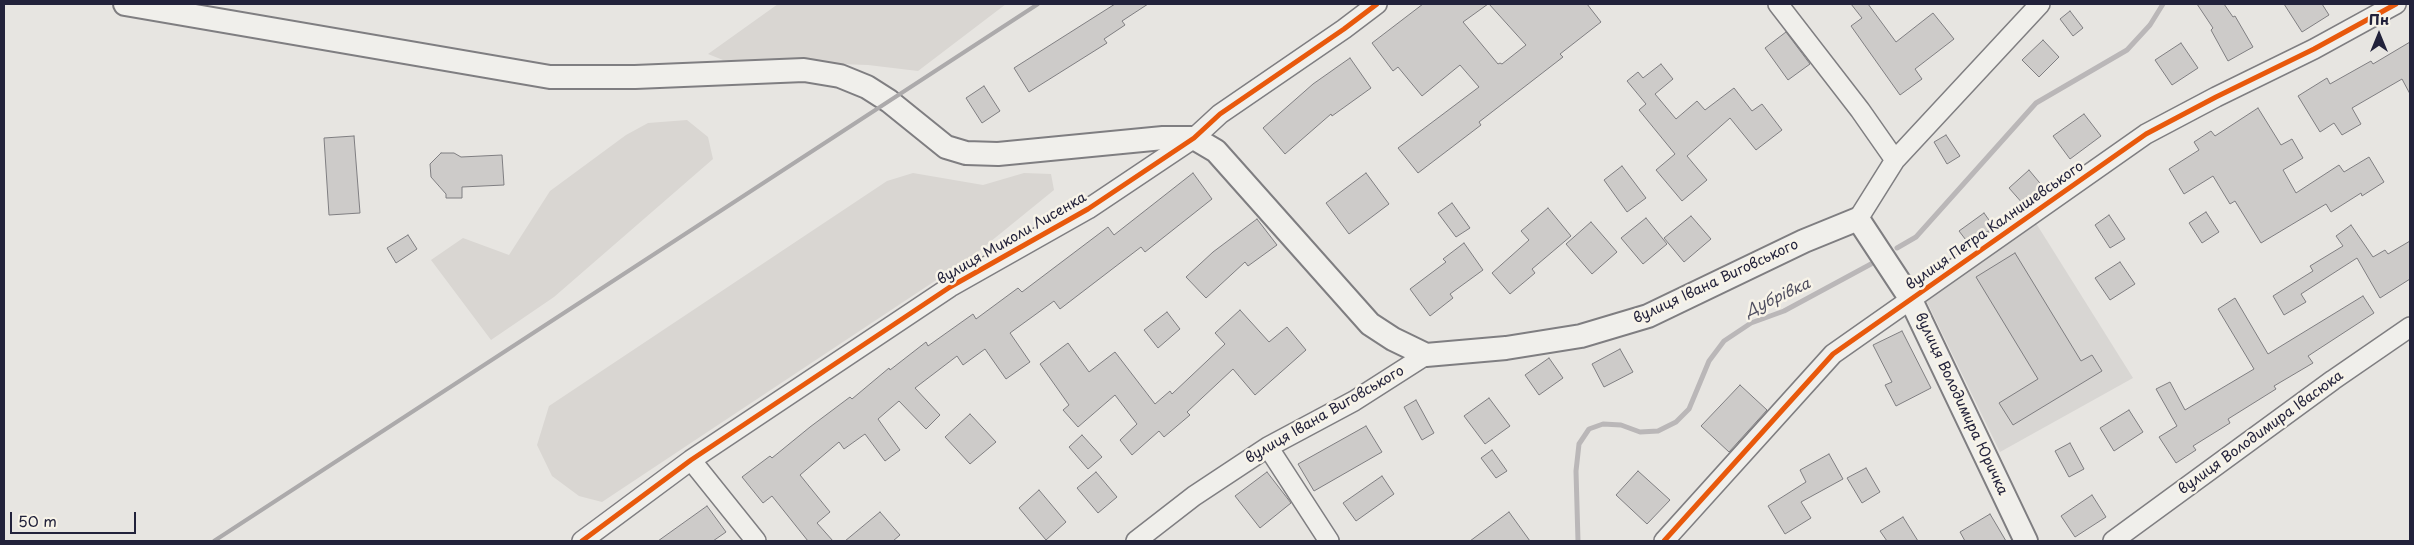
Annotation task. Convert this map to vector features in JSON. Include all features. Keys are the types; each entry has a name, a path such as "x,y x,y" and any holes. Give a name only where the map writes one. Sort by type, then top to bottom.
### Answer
{"main road":[{"path":"125,4 550,77 635,77 804,70 840,76 867,87 889,101 946,147 966,153 998,154 1163,138 1194,138 1216,151 1370,324 1393,340 1426,355"},
{"name":"вулиця Володимира Юричка","path":"1858,219 1910,298 2026,541"},
{"name":"вулиця Івана Виговського","path":"1426,355 1506,348 1581,336 1648,316 1804,242 1858,219"}],"street":[{"name":"вулиця Миколи Лисенка","path":"582,541 691,460 950,287 1088,209 1194,138 1220,114 1377,4"},
{"path":"1778,4 1860,110 1895,160"},
{"path":"1858,219 1895,160 2040,4"},
{"name":"вулиця Петра Калнишевського","path":"1664,541 1833,354 1910,298 2146,134 2314,49 2396,4"},
{"name":"вулиця Володимира Івасюка","path":"2113,541 2333,380 2410,327"},
{"name":"вулиця Івана Виговського","path":"1136,541 1194,496 1268,447 1354,401 1426,355"},
{"path":"1268,447 1329,541"},
{"path":"691,460 756,541"}],"shaded area":[{"path":"778,4 1006,4 918,71 868,65 723,60 708,54"},
{"path":"687,120 708,137 713,159 554,297 491,340 431,260 463,238 509,255 550,191 626,135 648,123"},
{"path":"913,173 983,185 1024,173 1051,174 1054,190 974,255 602,502 579,496 552,476 537,445 549,406 887,181"},
{"path":"2034,220 2133,378 2000,452 1925,298"}],"building":[{"path":"1115,4 1148,4 1122,21 1125,25 1104,39 1107,43 1029,92 1014,68"},
{"path":"1423,4 1488,4 1463,22 1498,64 1502,64 1526,45 1489,4 1587,4 1601,22 1560,54 1563,57 1479,122 1481,125 1418,173 1398,148 1479,87 1460,65 1422,96 1398,67 1393,71 1372,43"},
{"path":"1851,4 1868,4 1896,42 1933,13 1954,39 1915,69 1922,79 1900,95 1851,26 1862,18"},
{"path":"2197,4 2224,4 2233,17 2235,16 2253,47 2228,61 2211,30 2213,28"},
{"path":"2284,4 2322,4 2329,15 2302,32"},
{"path":"2070,11 2083,28 2073,36 2060,19"},
{"path":"1786,32 1810,64 1788,80 1765,48"},
{"path":"2043,40 2059,57 2039,77 2022,60"},
{"path":"2410,42 2410,94 2402,79 2352,108 2361,124 2342,135 2334,123 2320,132 2298,96 2327,78 2330,84 2371,61 2373,64"},
{"path":"2181,43 2198,68 2172,85 2155,60"},
{"path":"1350,58 1371,88 1332,116 1331,114 1285,154 1263,128 1313,84"},
{"path":"1661,64 1673,79 1655,94 1676,119 1697,101 1705,110 1734,88 1752,111 1762,104 1782,130 1756,150 1730,118 1687,156 1707,180 1682,201 1656,170 1675,154 1639,110 1646,104 1627,81 1638,72 1643,78"},
{"path":"984,86 1000,111 982,123 966,98"},
{"path":"2258,108 2281,145 2292,139 2303,158 2283,170 2296,193 2339,165 2344,172 2369,157 2384,182 2362,196 2361,193 2331,212 2326,204 2261,243 2235,201 2230,204 2213,176 2184,194 2169,169 2199,150 2194,142 2211,131 2215,136"},
{"path":"2084,114 2101,136 2070,159 2053,136"},
{"path":"1946,135 1960,156 1947,164 1934,142"},
{"path":"354,136 360,213 329,215 324,138"},
{"path":"441,153 454,153 461,157 502,155 504,185 462,187 462,198 446,198 446,194 431,177 430,164"},
{"path":"1622,166 1646,198 1627,212 1604,180"},
{"path":"2029,170 2044,188 2024,205 2009,188"},
{"path":"1193,173 1212,199 1145,252 1141,247 1060,309 1054,301 1010,333 1030,362 1006,379 985,349 963,365 957,356 915,388 940,415 926,429 899,401 878,419 900,450 885,461 865,434 844,449 839,442 800,475 830,512 817,523 833,541 808,541 772,496 763,503 742,477 770,456 772,458 810,427 850,397 852,399 889,368 890,370 926,342 928,346 973,314 976,319 1018,288 1022,292 1108,227 1114,235"},
{"path":"1366,173 1389,204 1349,234 1326,203"},
{"path":"1452,203 1470,228 1456,237 1438,213"},
{"path":"1548,208 1571,236 1532,269 1535,273 1510,294 1492,273 1529,240 1521,231"},
{"path":"2206,212 2219,232 2202,243 2189,223"},
{"path":"1984,213 1994,227 1969,244 1959,231"},
{"path":"2109,215 2125,239 2110,248 2095,225"},
{"path":"1691,216 1711,239 1684,262 1664,238"},
{"path":"1646,218 1667,244 1643,264 1621,238"},
{"path":"1257,219 1277,245 1248,266 1245,262 1206,298 1186,277 1213,252"},
{"path":"1591,222 1617,252 1592,274 1566,244"},
{"path":"2351,225 2373,257 2385,250 2388,254 2410,241 2410,279 2380,298 2357,258 2301,294 2306,302 2284,315 2273,296 2313,271 2310,266 2343,246 2336,236"},
{"path":"408,235 417,249 396,263 387,248"},
{"path":"1464,243 1483,270 1450,294 1453,298 1430,316 1410,289 1446,262 1443,259"},
{"path":"2015,253 2081,361 2092,355 2102,371 2013,425 1999,403 2038,379 1976,277"},
{"path":"2120,262 2135,284 2110,300 2095,278"},
{"path":"2363,296 2374,313 2308,356 2313,363 2274,386 2276,389 2228,419 2230,423 2193,446 2196,450 2176,463 2159,437 2177,426 2156,389 2170,382 2185,410 2254,369 2218,309 2235,298 2268,354"},
{"path":"1240,310 1269,342 1287,327 1306,350 1255,395 1233,369 1187,412 1190,415 1164,437 1159,431 1132,455 1120,440 1137,424 1115,395 1078,427 1063,410 1069,405 1040,364 1068,343 1089,372 1115,352 1155,404 1170,391 1172,394 1225,344 1215,333"},
{"path":"1167,312 1180,329 1158,348 1144,330"},
{"path":"1902,331 1931,388 1896,406 1885,385 1892,382 1873,345"},
{"path":"1620,349 1633,372 1604,387 1592,364"},
{"path":"1549,358 1563,378 1539,395 1525,375"},
{"path":"1740,385 1767,410 1729,452 1701,426"},
{"path":"1489,398 1510,426 1485,444 1464,416"},
{"path":"1416,400 1434,433 1422,440 1404,407"},
{"path":"2129,410 2143,432 2114,451 2100,428"},
{"path":"970,414 996,442 970,464 945,437"},
{"path":"1366,426 1382,452 1314,491 1298,464"},
{"path":"1082,435 1102,457 1088,469 1069,447"},
{"path":"2070,443 2084,469 2069,477 2055,451"},
{"path":"1492,450 1507,471 1496,478 1481,458"},
{"path":"1829,454 1843,479 1801,502 1811,518 1785,534 1768,506 1806,482 1800,470"},
{"path":"1866,468 1880,492 1862,503 1847,478"},
{"path":"1638,471 1670,500 1647,524 1616,495"},
{"path":"1096,472 1117,497 1098,513 1077,488"},
{"path":"1267,472 1291,503 1260,528 1235,496"},
{"path":"1382,476 1394,494 1356,521 1343,503"},
{"path":"1039,490 1066,522 1046,540 1019,508"},
{"path":"2092,495 2106,517 2075,537 2061,516"},
{"path":"707,506 726,532 713,541 658,541"},
{"path":"880,512 900,535 893,541 845,541"},
{"path":"1509,512 1530,541 1470,541"},
{"path":"1990,514 2006,541 1965,541 1960,532"},
{"path":"1903,517 1918,541 1887,541 1880,531"}],"waterway":[{"name":"Дубрівка","path":"1897,248 1916,237 2036,103 2127,50 2150,25 2163,4"},
{"name":"Дубрівка","path":"1578,541 1576,471 1579,444 1589,429 1603,424 1621,425 1640,432 1658,431 1676,422 1689,409 1709,361 1724,341 1751,323 1784,311 1871,264"}],"railway":[{"path":"214,541 1038,4"}],"cycle path":[{"path":"582,541 691,460 950,287 1088,209 1194,138 1220,114 1344,29 1377,4"},
{"path":"1664,541 1833,354 2146,134 2314,49 2396,4"}]}
